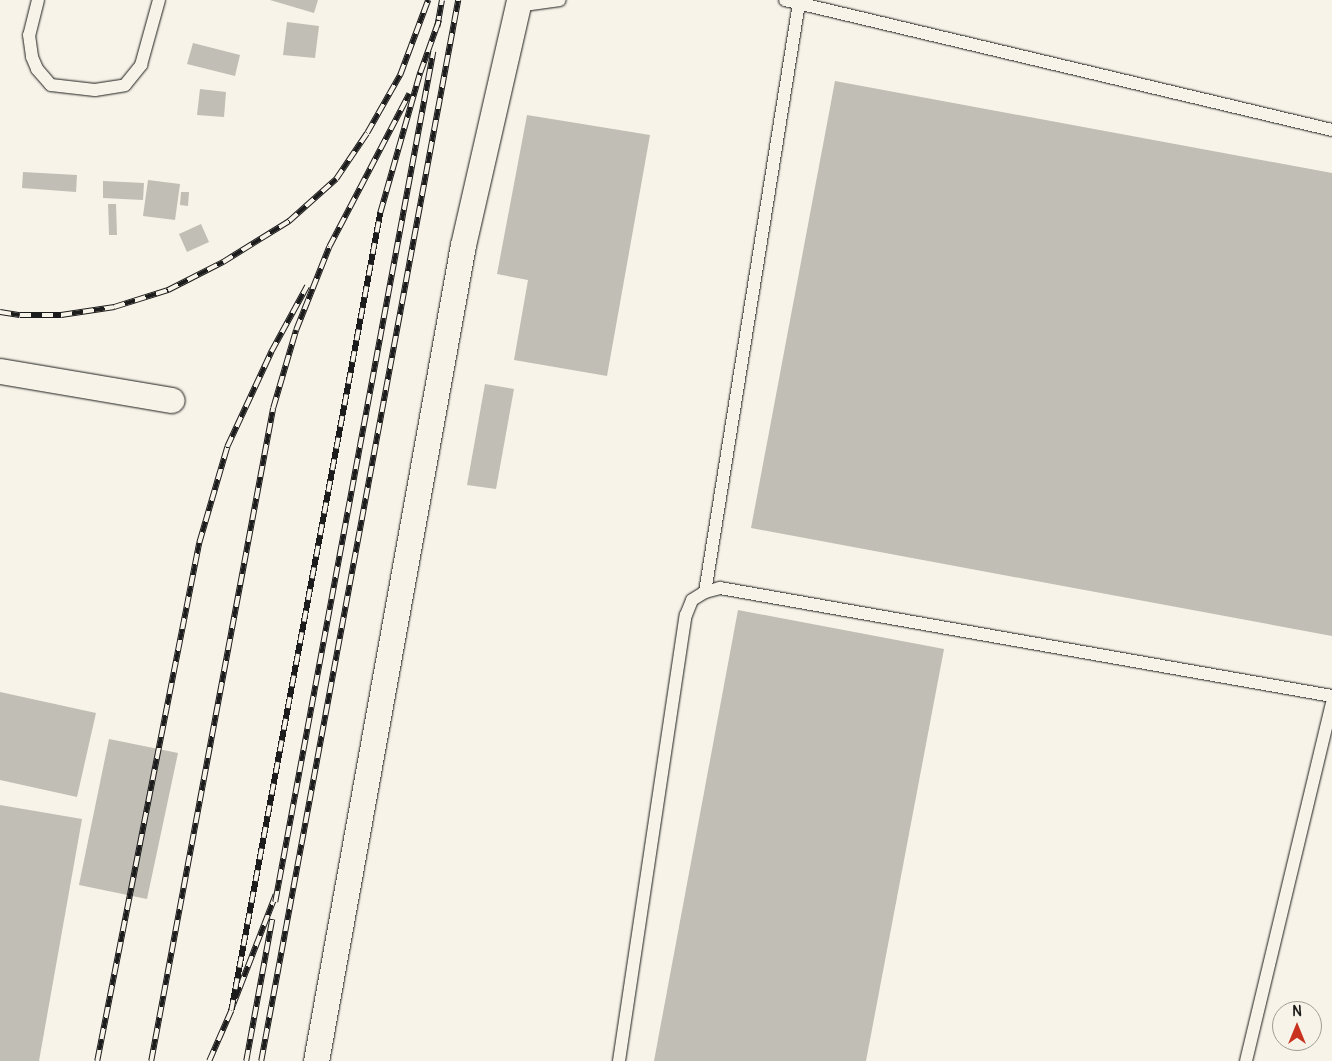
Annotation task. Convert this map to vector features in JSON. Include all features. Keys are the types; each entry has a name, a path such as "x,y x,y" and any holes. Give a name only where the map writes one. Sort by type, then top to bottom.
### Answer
{"street":[{"path":"316,1061 463,245 518,3"},
{"path":"0,371 172,400"}],"lane":[{"path":"38,0 29,35 32,57 37,69 52,85 95,90 125,86 142,65 159,0"},
{"path":"518,3 560,0"},
{"path":"784,0 836,6 1332,130"},
{"path":"705,592 799,3"},
{"path":"619,1061 686,615 692,600 705,592 720,588 1332,696"},
{"path":"1246,1061 1332,703"}],"building":[{"path":"270,0 318,0 314,13"},
{"path":"287,22 319,26 315,58 283,55"},
{"path":"193,43 240,55 235,76 187,64"},
{"path":"835,81 1332,173 1332,636 751,528"},
{"path":"200,89 226,92 224,117 197,115"},
{"path":"527,115 650,135 607,376 514,360 528,280 497,274"},
{"path":"23,172 77,175 76,192 22,188"},
{"path":"148,180 180,184 175,220 143,216"},
{"path":"103,181 144,183 143,200 103,198"},
{"path":"181,192 189,192 188,206 180,205"},
{"path":"108,204 116,204 117,235 109,235"},
{"path":"201,224 209,242 187,252 179,234"},
{"path":"485,384 514,389 496,489 467,485"},
{"path":"738,610 944,649 866,1061 654,1061"},
{"path":"0,692 96,713 77,797 0,780"},
{"path":"109,739 178,753 147,899 79,885"},
{"path":"0,805 82,819 39,1061 0,1061"}],"railway":[{"path":"0,312 20,315 61,315 114,307 168,290 223,262 289,221 336,179 367,133 400,75 428,0"},
{"path":"437,27 442,0"},
{"path":"261,1061 458,0"},
{"path":"276,895 231,1011 380,213 420,73 439,20"},
{"path":"275,902 433,52"},
{"path":"151,1061 273,408 296,330 329,247 409,94"},
{"path":"97,1061 199,543 227,447 271,352 307,286"},
{"path":"246,1061 272,919"},
{"path":"209,1061 231,1011"}]}
